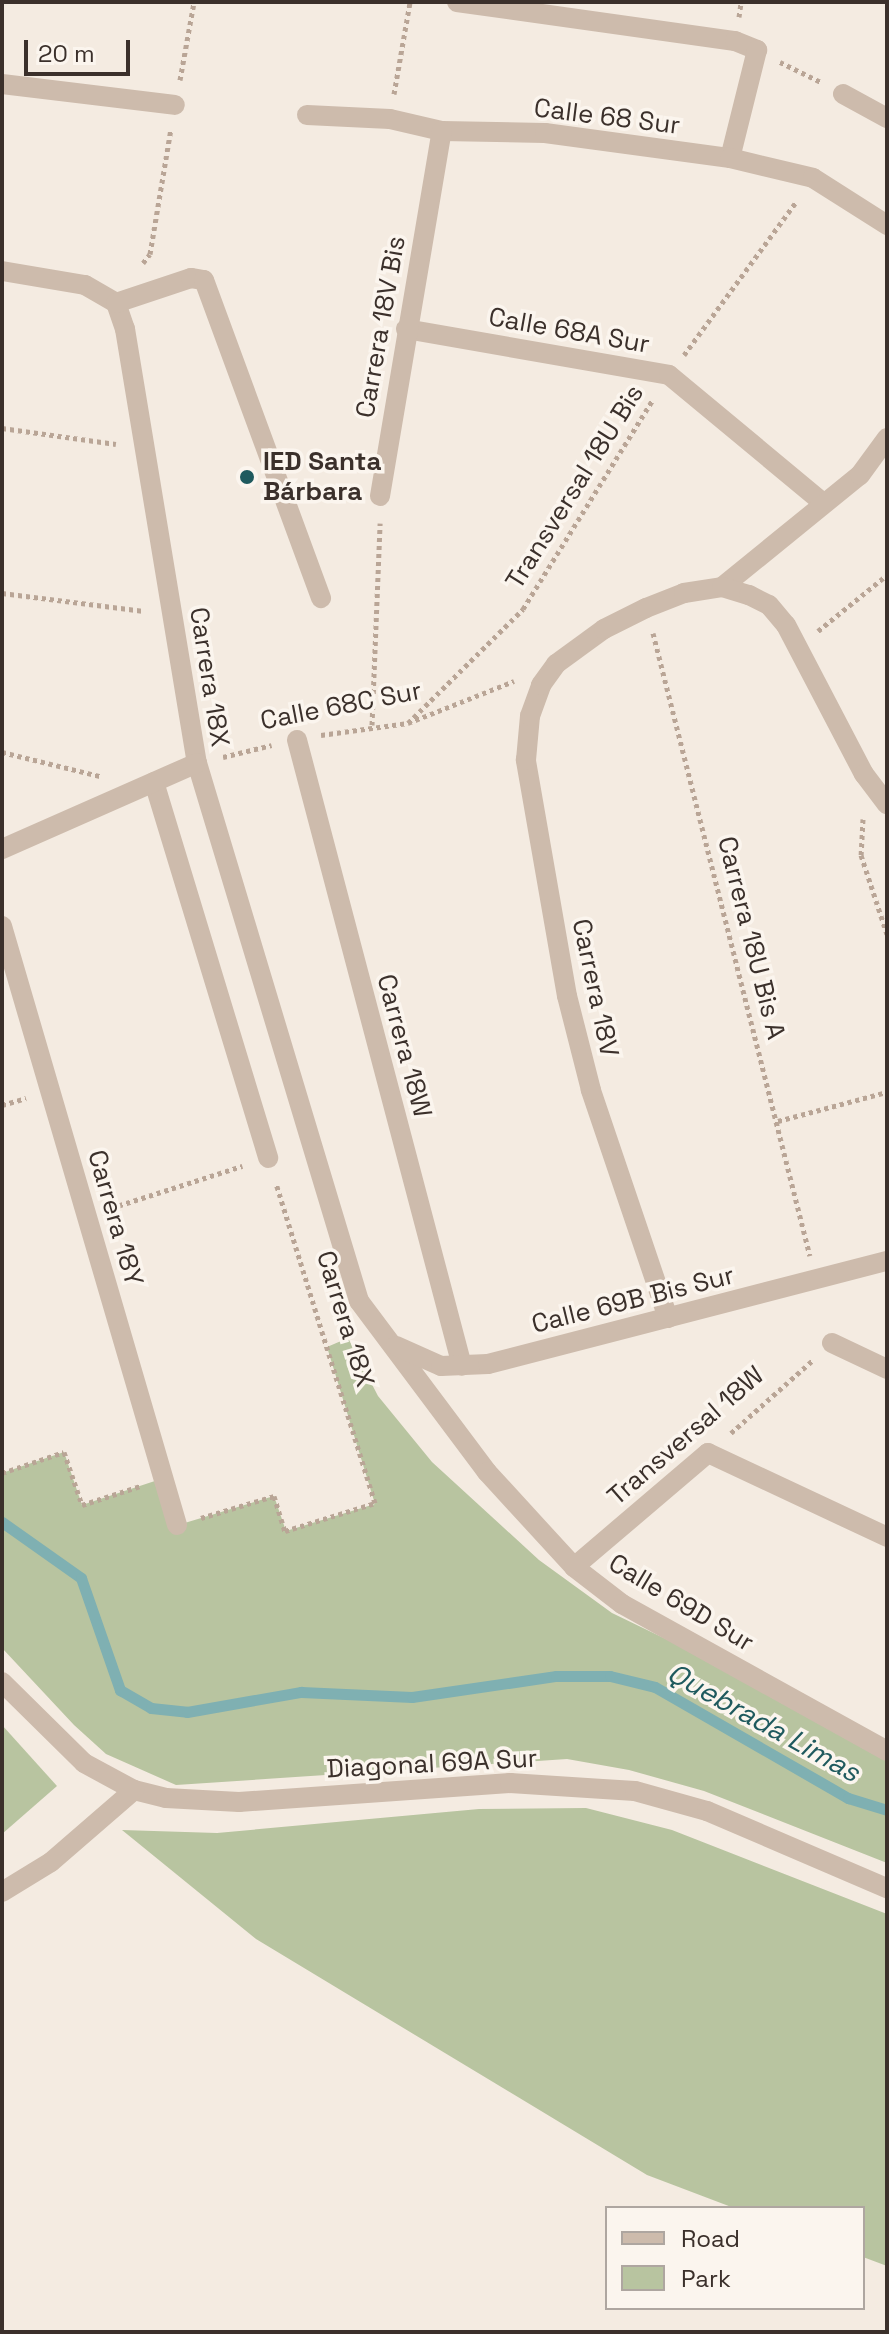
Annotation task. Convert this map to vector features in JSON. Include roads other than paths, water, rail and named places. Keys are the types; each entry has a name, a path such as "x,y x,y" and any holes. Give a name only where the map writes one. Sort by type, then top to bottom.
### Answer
{"street":[{"path":"457,2 735,41 757,50 730,158"},
{"path":"2,84 175,105"},
{"path":"843,94 887,118"},
{"name":"Calle 68 Sur","path":"307,115 390,119 442,131 545,133 730,158 813,178 887,225"},
{"name":"Carrera 18V Bis","path":"380,496 442,131"},
{"path":"2,271 85,285 116,303 191,278 204,280 321,598"},
{"name":"Carrera 18X","path":"116,303 145,448 197,763 345,1262 359,1301 393,1345"},
{"name":"Calle 68A Sur","path":"406,329 669,375 822,502"},
{"path":"886,803 864,774 798,646 769,605 722,587 822,502 860,475 887,438"},
{"name":"Carrera 18V","path":"668,1318 591,1090 567,996 526,760 530,716 556,664 604,629 646,608 684,593 722,587"},
{"name":"Carrera 18W","path":"297,740 462,1366"},
{"path":"2,849 197,763"},
{"path":"149,784 268,1158"},
{"name":"Carrera 18Y","path":"2,926 177,1525"},
{"name":"Calle 69B Bis Sur","path":"393,1345 441,1366 462,1366 668,1318 887,1261"},
{"path":"832,1343 887,1369"},
{"name":"Calle 69D Sur","path":"393,1345 487,1472 574,1567 622,1604 887,1751"},
{"name":"Transversal 18W","path":"574,1567 708,1453 887,1537"},
{"name":"Diagonal 69A Sur","path":"2,1682 84,1763 134,1790 197,1801 239,1802 510,1783 635,1791 707,1811 887,1888"},
{"path":"2,1892 51,1862 134,1790"}],"waterway":[{"name":"Quebrada Limas","path":"2,1522 81,1578 120,1690 151,1708 187,1712 301,1692 412,1697 556,1676 610,1676 655,1687 848,1798 887,1810"}],"place":[{"name":"IED Santa Bárbara","path":"247,477"}]}
